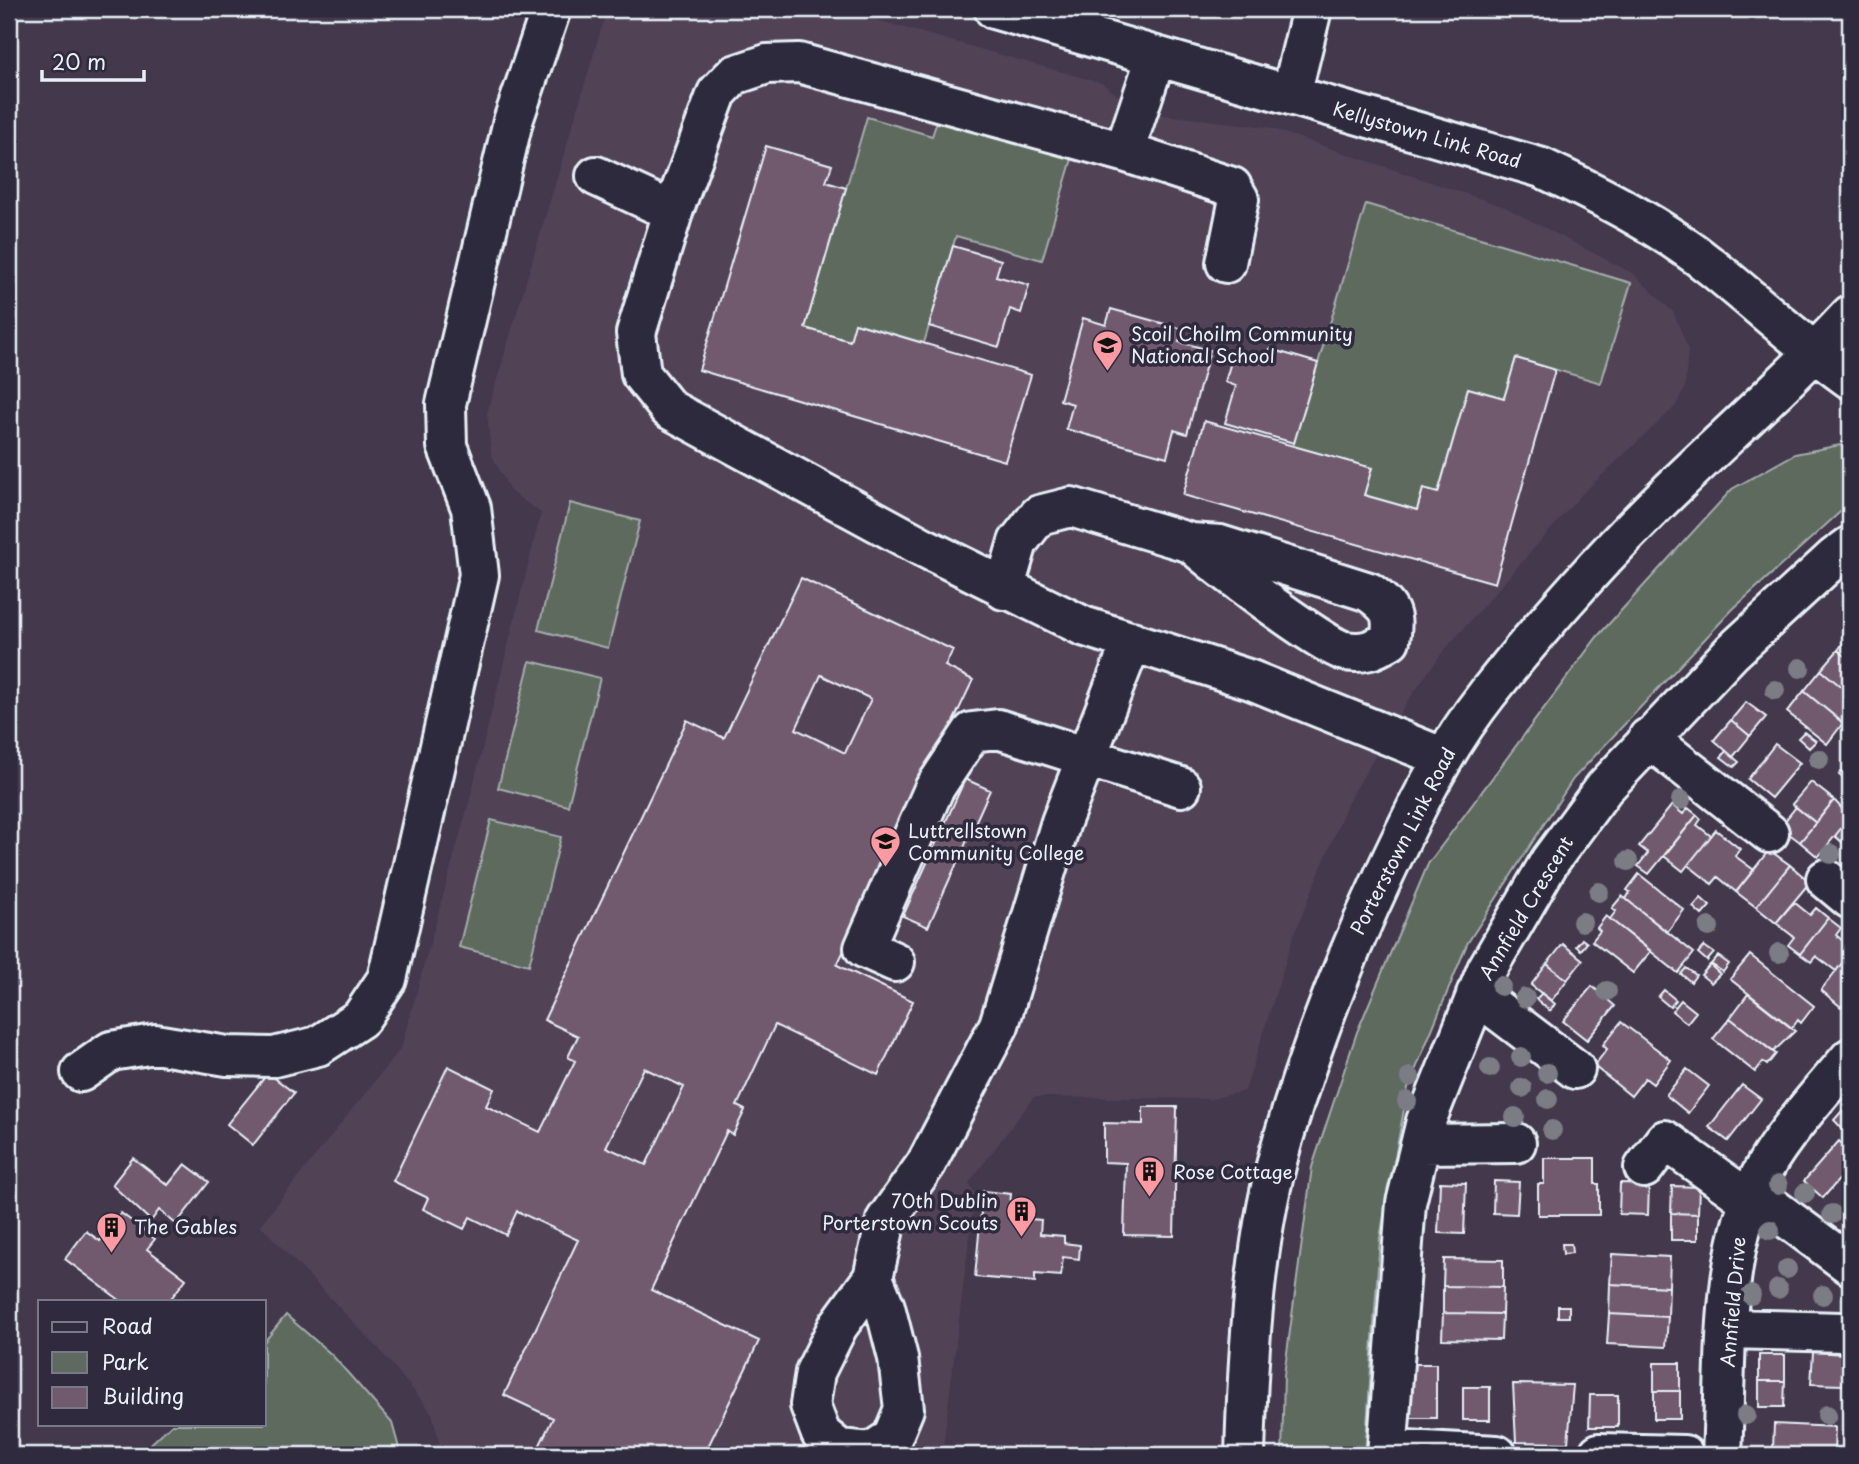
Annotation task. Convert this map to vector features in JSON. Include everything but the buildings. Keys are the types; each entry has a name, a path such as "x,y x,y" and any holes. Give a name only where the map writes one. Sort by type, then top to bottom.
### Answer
{"street":[{"path":"81,1072 111,1051 155,1044 227,1056 274,1057 318,1046 361,1018 387,979 479,575 478,547 471,508 447,446 446,404 513,121 551,9"},
{"name":"Kellystown Link Road","path":"994,9 1542,168 1605,198 1666,233 1713,267 1814,354 1850,379"},
{"path":"1291,95 1312,9"},
{"path":"1124,152 1156,57"},
{"path":"1226,263 1239,199 1232,187 1124,152 843,72 799,63 767,64 734,75 717,93 674,209 636,333 641,374 669,409 1003,590 1083,626 1263,685 1442,757"},
{"path":"596,176 674,209"},
{"name":"Porterstown Link Road","path":"1245,1455 1248,1375 1258,1269 1284,1138 1345,957 1442,757 1488,693 1567,602 1674,487 1814,354 1850,315"},
{"path":"1003,590 1018,542 1038,514 1072,507 1191,543"},
{"name":"Annfield Crescent","path":"1387,1452 1406,1203 1426,1121 1476,994 1500,944 1550,861 1604,788 1648,738 1732,652 1835,556 1850,546"},
{"path":"873,1278 885,1307 898,1358 904,1409 892,1438 871,1452 836,1452 821,1434 810,1405 815,1372 838,1326 873,1278 886,1220 926,1164 999,1026 1061,822 1084,757 1132,641"},
{"path":"895,962 864,948 934,789 972,732 998,729 1181,787"},
{"path":"1648,738 1769,833"},
{"path":"1476,994 1575,1069"},
{"name":"Annfield Drive","path":"1722,1455 1728,1329 1737,1238 1765,1166 1850,1058"},
{"path":"1644,1168 1665,1140 1850,1265"},
{"path":"1420,1144 1516,1143"},
{"path":"1728,1329 1842,1332"},
{"path":"1387,1452 1497,1455"},
{"path":"1599,1453 1684,1455"}],"shaded area":[{"path":"607,9 837,9 1102,83 1140,112 1267,127 1505,207 1634,274 1674,313 1688,349 1685,388 1676,406 1581,495 1442,653 1407,702 1347,804 1294,935 1245,1091 1211,1099 1034,1097 969,1183 975,1193 942,1455 442,1455 432,1413 379,1349 260,1225 401,1048 469,802 541,513 510,491 491,454 487,413"}],"green space":[{"path":"940,113 1074,152 1042,260 956,236 924,343 856,323 850,341 805,328 867,117 932,136"},
{"path":"1366,204 1631,283 1601,383 1516,358 1504,398 1468,388 1438,493 1423,489 1417,510 1364,495 1371,468 1293,446"},
{"path":"1840,445 1850,452 1850,503 1733,609 1573,779 1467,944 1408,1088 1380,1238 1365,1455 1282,1455 1284,1375 1312,1167 1357,1032 1428,864 1597,637 1732,489 1795,454"},
{"path":"570,503 640,521 608,648 538,630"},
{"path":"530,661 600,678 568,806 498,788"},
{"path":"491,820 561,837 529,965 459,947"},
{"path":"286,1315 332,1355 392,1423 401,1455 139,1455 170,1426 266,1426 266,1340"}],"place":[{"name":"Scoil Choilm Community National School","path":"1108,372"},
{"name":"Luttrellstown Community College","path":"885,869"},
{"name":"Rose Cottage","path":"1150,1199"},
{"name":"70th Dublin Porterstown Scouts","path":"1021,1239"},
{"name":"The Gables","path":"111,1254"}]}
